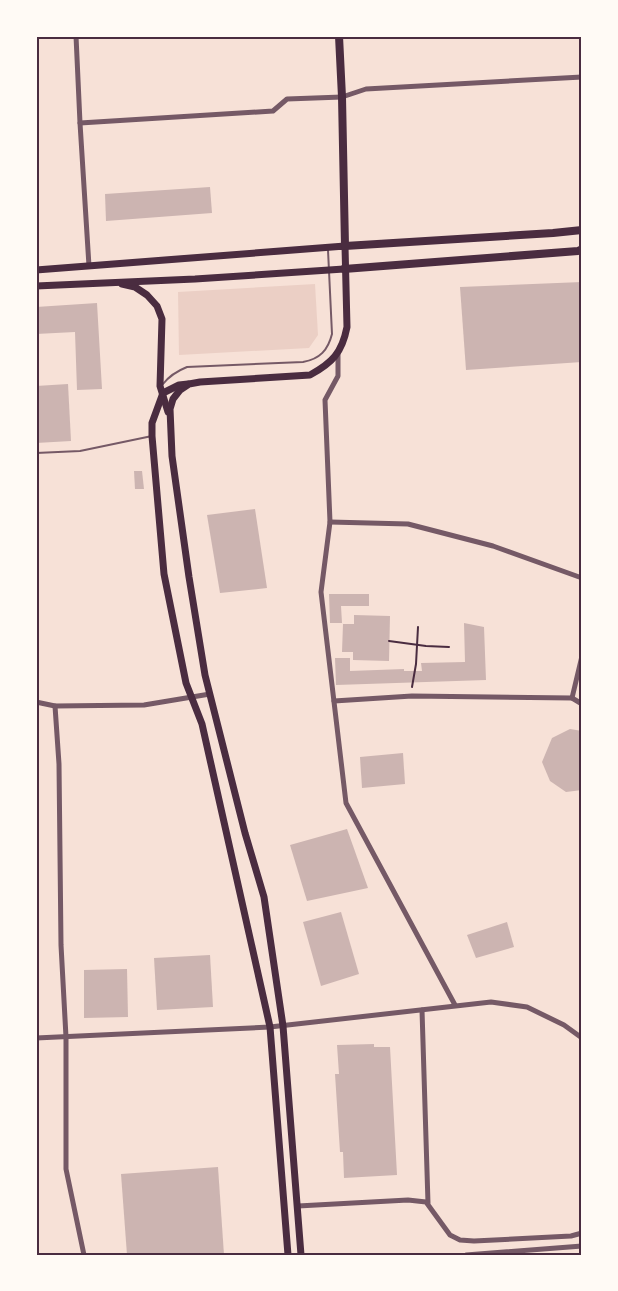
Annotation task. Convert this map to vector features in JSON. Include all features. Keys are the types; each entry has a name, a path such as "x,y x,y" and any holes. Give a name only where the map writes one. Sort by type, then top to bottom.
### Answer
{"main road":[{"path":"288,1255 270,1027 202,724 186,683 164,574 152,423 163,393 179,385 310,375 326,367 338,354 347,327 339,36"},
{"path":"36,270 582,230"},
{"path":"36,286 344,269 582,249"},
{"path":"107,282 135,287 147,295 156,306 162,319 160,386 170,420"},
{"path":"200,382 189,384 173,399 170,409 172,456 205,675 245,833 264,897 283,1026 301,1255"}],"street":[{"path":"76,36 89,266"},
{"path":"80,123 273,111 287,99 342,97 366,89 582,76"},
{"path":"338,354 338,376 325,400 330,522 321,592 346,803 455,1005"},
{"path":"330,522 408,524 493,546 582,578"},
{"path":"572,698 582,656"},
{"path":"36,702 55,706 144,705 210,694"},
{"path":"334,701 412,696 572,698 582,704"},
{"path":"55,706 59,764 61,945 66,1037 66,1168 84,1255"},
{"path":"36,1038 283,1026 491,1002 527,1007 564,1025 582,1038"},
{"path":"422,1010 429,1205"},
{"path":"298,1206 408,1200 426,1202 450,1235 460,1240 571,1236 582,1233"},
{"path":"466,1255 582,1246"}],"lane":[{"path":"163,393 163,384 169,376 187,367 303,362 320,356 326,350 332,334 327,248"},
{"path":"36,453 80,451 152,436"}],"path":[{"path":"412,682 416,664 418,627"},
{"path":"389,641 449,647"}],"shaded area":[{"path":"315,284 318,335 309,348 179,355 178,292"}],"building":[{"path":"210,187 212,213 106,221 105,194"},
{"path":"582,282 582,362 466,370 460,287"},
{"path":"97,303 102,389 77,390 75,332 36,334 36,307"},
{"path":"68,384 71,441 36,443 36,386"},
{"path":"134,471 142,471 144,489 135,489"},
{"path":"255,509 267,588 220,593 207,515"},
{"path":"329,594 369,594 369,606 341,606 342,623 330,623"},
{"path":"354,615 390,616 389,661 353,660 353,652 342,652 343,624 354,624"},
{"path":"464,623 484,627 486,680 336,685 335,658 350,658 350,671 404,669 404,671 422,671 421,663 465,662"},
{"path":"570,729 582,731 582,790 566,792 550,781 542,762 552,738"},
{"path":"403,753 405,784 362,788 360,757"},
{"path":"347,829 368,888 307,901 290,845"},
{"path":"341,912 359,974 321,986 303,922"},
{"path":"507,922 514,947 476,958 467,935"},
{"path":"210,955 213,1007 157,1010 154,958"},
{"path":"127,969 128,1017 84,1018 84,970"},
{"path":"374,1044 374,1047 390,1047 397,1175 344,1178 335,1074 339,1074 337,1045"},
{"path":"218,1167 224,1255 127,1255 121,1174"}]}
